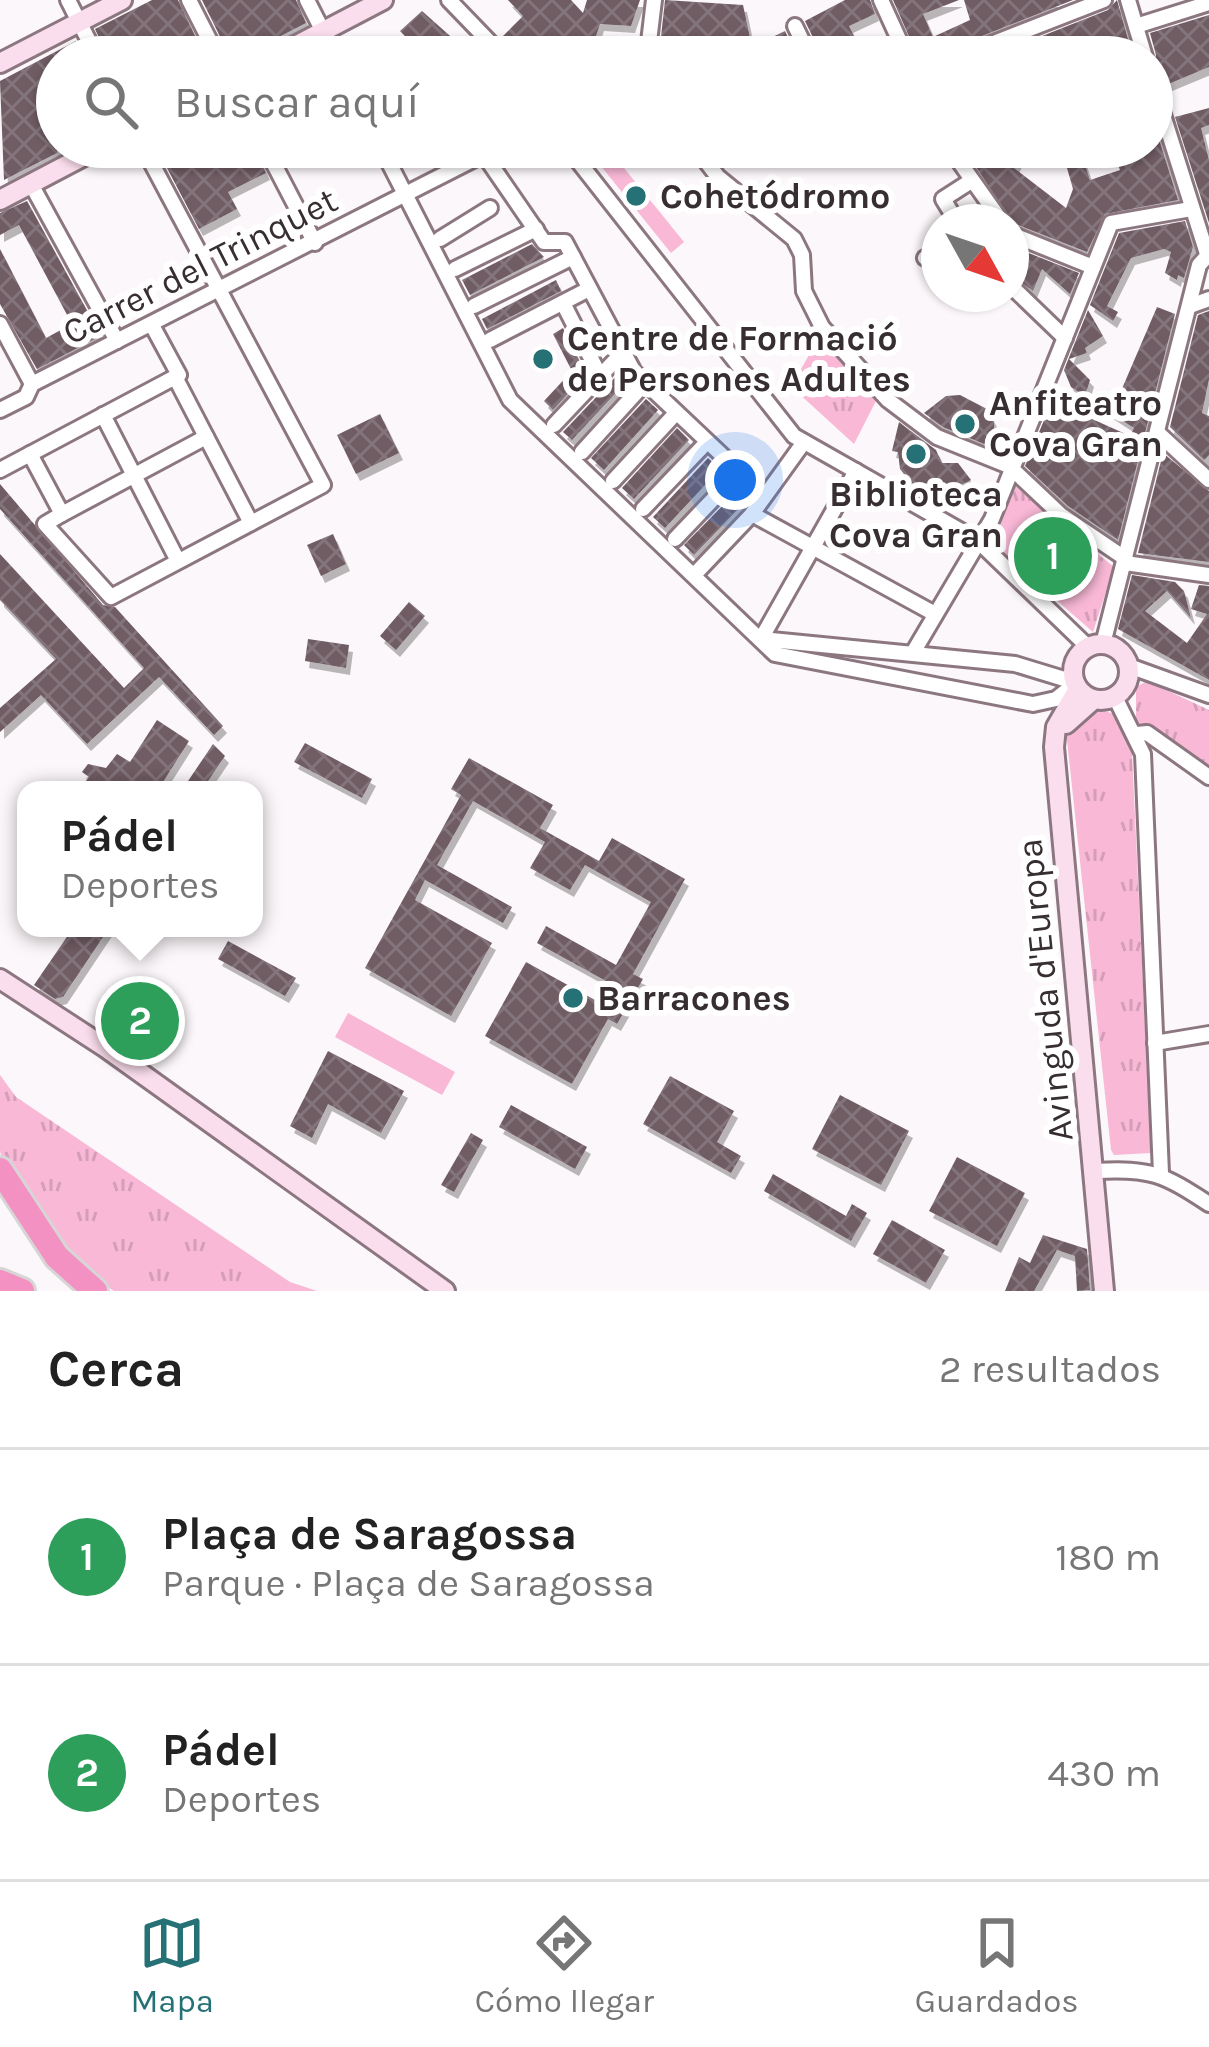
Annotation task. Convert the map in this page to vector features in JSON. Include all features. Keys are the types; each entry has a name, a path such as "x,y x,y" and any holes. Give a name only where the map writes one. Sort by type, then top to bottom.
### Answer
{"highway":[{"path":"0,1170 57,1257 95,1291"},
{"path":"0,1282 22,1291"}],"street":[{"path":"68,0 86,36"},
{"path":"52,36 122,0"},
{"path":"189,0 207,36"},
{"path":"307,0 326,36"},
{"path":"314,36 383,0"},
{"path":"449,0 484,36"},
{"path":"651,36 654,0"},
{"path":"881,0 897,36"},
{"path":"1012,36 1104,0"},
{"path":"1128,0 1139,36"},
{"path":"1136,26 1209,3"},
{"path":"795,26 800,36"},
{"path":"0,63 36,44"},
{"path":"1080,689 1074,665 1096,645 1126,561 1190,306 1208,255 1173,149"},
{"path":"0,200 61,168"},
{"path":"154,168 323,485 111,597 45,524 206,437"},
{"path":"276,168 315,242"},
{"path":"392,168 510,400 775,654 1034,704 1080,689"},
{"name":"Carrer del Trinquet","path":"0,410 26,397 32,384 461,168"},
{"path":"501,168 540,236"},
{"path":"583,168 794,436 977,540 1096,645 1120,650 1129,666 1127,684 1115,698"},
{"path":"711,168 794,239 802,255 804,292 822,327 888,400 937,437 1012,469 1061,515 1126,561 1209,575"},
{"path":"962,168 988,204"},
{"path":"947,204 944,199 971,182"},
{"path":"31,184 117,341"},
{"path":"440,238 490,208"},
{"path":"914,651 1012,469 1111,224 1191,209"},
{"path":"455,268 540,236 565,242 622,353 644,384 763,494"},
{"path":"1029,241 1094,267"},
{"path":"474,306 572,257"},
{"path":"490,340 589,289"},
{"path":"1190,306 1209,299"},
{"path":"562,303 600,376"},
{"path":"1029,303 1065,338"},
{"path":"0,324 32,384"},
{"path":"153,327 251,523"},
{"path":"554,425 622,353"},
{"path":"0,470 177,376"},
{"path":"582,452 644,384"},
{"path":"613,481 676,413"},
{"path":"103,415 178,561"},
{"path":"1158,433 1207,473"},
{"path":"643,509 706,442"},
{"path":"696,574 752,514 804,442"},
{"path":"30,454 62,514"},
{"path":"761,638 856,471"},
{"path":"675,538 739,472"},
{"path":"752,514 935,614"},
{"path":"761,638 1015,664 1115,698 1143,754 1161,1173"},
{"path":"1129,666 1209,695"},
{"name":"Avinguda d'Europa","path":"1080,689 1060,747 1114,1291"},
{"path":"1137,734 1147,733 1209,777"},
{"path":"0,979 106,1048 445,1291"},
{"path":"1156,1043 1209,1034"},
{"path":"1100,1170 1161,1173 1209,1204"},
{"name":"Avinguda d'Europa","path":"1100,1170 1104,1291"}],"green space":[{"name":"Cohetódromo","path":"603,168 624,168 684,242 671,253"},
{"path":"821,334 878,397 854,444 783,379 801,369"},
{"path":"1015,486 1114,567 1093,632 993,545"},
{"path":"1147,681 1209,710 1209,769 1136,721 1136,687"},
{"path":"1096,707 1118,716 1137,748 1132,753 1151,1153 1114,1155 1111,1150 1067,740 1067,732"},
{"path":"348,1013 455,1072 442,1095 335,1037"},
{"path":"0,1075 16,1097 290,1282 317,1291 114,1291 50,1228 7,1168 0,1152"}],"building":[{"path":"152,0 178,0 195,36 98,36 95,29"},
{"path":"202,0 296,0 306,23 281,36 220,36"},
{"path":"508,0 571,0 583,13 587,0 640,0 631,26 600,24 596,36 503,36 523,16"},
{"path":"665,0 743,5 750,36 661,36"},
{"path":"845,0 870,0 875,14 849,26 854,36 812,36 805,21"},
{"path":"893,0 959,0 923,14 933,36 909,36"},
{"path":"964,0 1073,0 982,36 935,36 970,20"},
{"path":"1117,0 1127,36 1042,36 1108,10"},
{"path":"422,11 450,36 405,36 400,31"},
{"path":"1209,15 1209,67 1173,82 1173,36 1150,33"},
{"path":"36,62 36,164 4,180 0,81"},
{"path":"1209,108 1209,125 1201,128 1209,160 1209,223 1175,117"},
{"path":"167,168 264,168 266,173 228,192 237,209 199,229"},
{"path":"977,168 1014,168 1066,208 1073,189 1067,168 1086,168 1090,180 1119,168 1168,168 1178,200 1105,214 1087,252 1029,229 1029,204 1000,204"},
{"path":"27,201 101,336 37,369 0,304 0,249 46,338 72,324 19,225 0,235 0,213"},
{"path":"1185,221 1193,247 1184,278 1178,275 1177,280 1165,273 1171,252 1164,249 1131,258 1107,306 1118,312 1113,321 1090,305 1119,233"},
{"path":"532,244 544,257 470,295 462,280"},
{"path":"1029,253 1079,273 1070,294 1042,269 1033,291 1029,288"},
{"path":"556,280 561,291 487,329 482,319"},
{"path":"1157,307 1175,314 1118,540 1068,506 1025,466 1052,401 1130,436 1134,428 1092,401 1115,405"},
{"path":"1088,310 1103,336 1085,348 1087,353 1069,359 1090,380 1085,396 1071,387 1064,370"},
{"path":"1209,311 1209,379 1202,413 1209,416 1209,455 1204,460 1170,427 1198,315"},
{"path":"563,328 586,374 553,410 544,401 572,371 553,334"},
{"path":"621,371 627,381 572,440 563,432"},
{"name":"Anfiteatro Cova Gran","path":"960,395 987,409 994,422 994,448 943,427 924,413 946,396"},
{"path":"646,399 658,410 604,470 591,458"},
{"path":"380,414 399,453 356,474 337,435"},
{"name":"Biblioteca Cova Gran","path":"899,422 936,450 942,463 958,463 971,480 947,492 912,484 900,469 898,452 892,451"},
{"path":"677,428 689,440 634,499 622,488"},
{"path":"1163,453 1209,491 1209,562 1138,553"},
{"path":"708,458 720,469 665,528 653,517"},
{"path":"0,484 103,605 115,607 223,726 214,735 159,677 87,744 41,695 0,732 0,708 56,659 0,600 0,554 124,688 144,668 0,509"},
{"path":"740,488 750,497 694,555 684,545"},
{"path":"333,534 346,564 321,576 307,545"},
{"path":"1132,575 1175,582 1184,591 1191,618 1167,591 1145,611 1187,643 1207,614 1191,609 1199,585 1209,586 1209,680 1118,629"},
{"path":"409,602 425,616 396,650 380,636"},
{"path":"308,639 349,645 346,668 305,661"},
{"path":"157,720 189,741 164,781 86,781 89,777 82,772 88,764 106,768 117,754 130,762"},
{"path":"305,743 372,779 362,798 294,762"},
{"path":"213,744 225,756 208,781 188,781"},
{"path":"469,758 553,805 540,828 599,861 612,838 685,879 633,974 643,979 617,1024 608,1019 572,1084 485,1036 526,962 604,1005 615,986 537,943 546,926 616,965 651,902 585,865 570,890 530,868 545,842 473,801 437,865 512,907 503,923 425,880 415,900 492,943 451,1016 365,968 461,795 451,789"},
{"path":"67,937 103,937 63,997 55,999 34,985"},
{"path":"228,941 296,978 285,996 218,959"},
{"path":"328,1051 404,1091 381,1133 328,1104 312,1138 290,1126"},
{"path":"670,1076 734,1111 717,1142 741,1156 731,1173 643,1124"},
{"path":"840,1095 909,1131 881,1185 812,1149"},
{"path":"511,1105 587,1147 575,1169 499,1127"},
{"path":"471,1133 483,1140 454,1192 441,1185"},
{"path":"957,1157 1025,1193 997,1246 929,1211"},
{"path":"773,1174 846,1216 852,1204 867,1213 851,1241 764,1191"},
{"path":"892,1220 945,1250 926,1283 873,1254"},
{"path":"1043,1235 1087,1249 1090,1290 1077,1291 1075,1256 1057,1250 1034,1291 1005,1291 1019,1257 1030,1263"}],"place":[{"name":"Cohetódromo","path":"636,196"},
{"name":"Centre de Formació de Persones Adultes","path":"543,359"},
{"name":"Anfiteatro Cova Gran","path":"965,424"},
{"name":"Biblioteca Cova Gran","path":"916,454"},
{"name":"Plaça de Saragossa","path":"1053,556"},
{"name":"Barracones","path":"573,998"},
{"name":"Pádel","path":"140,1021"}]}
